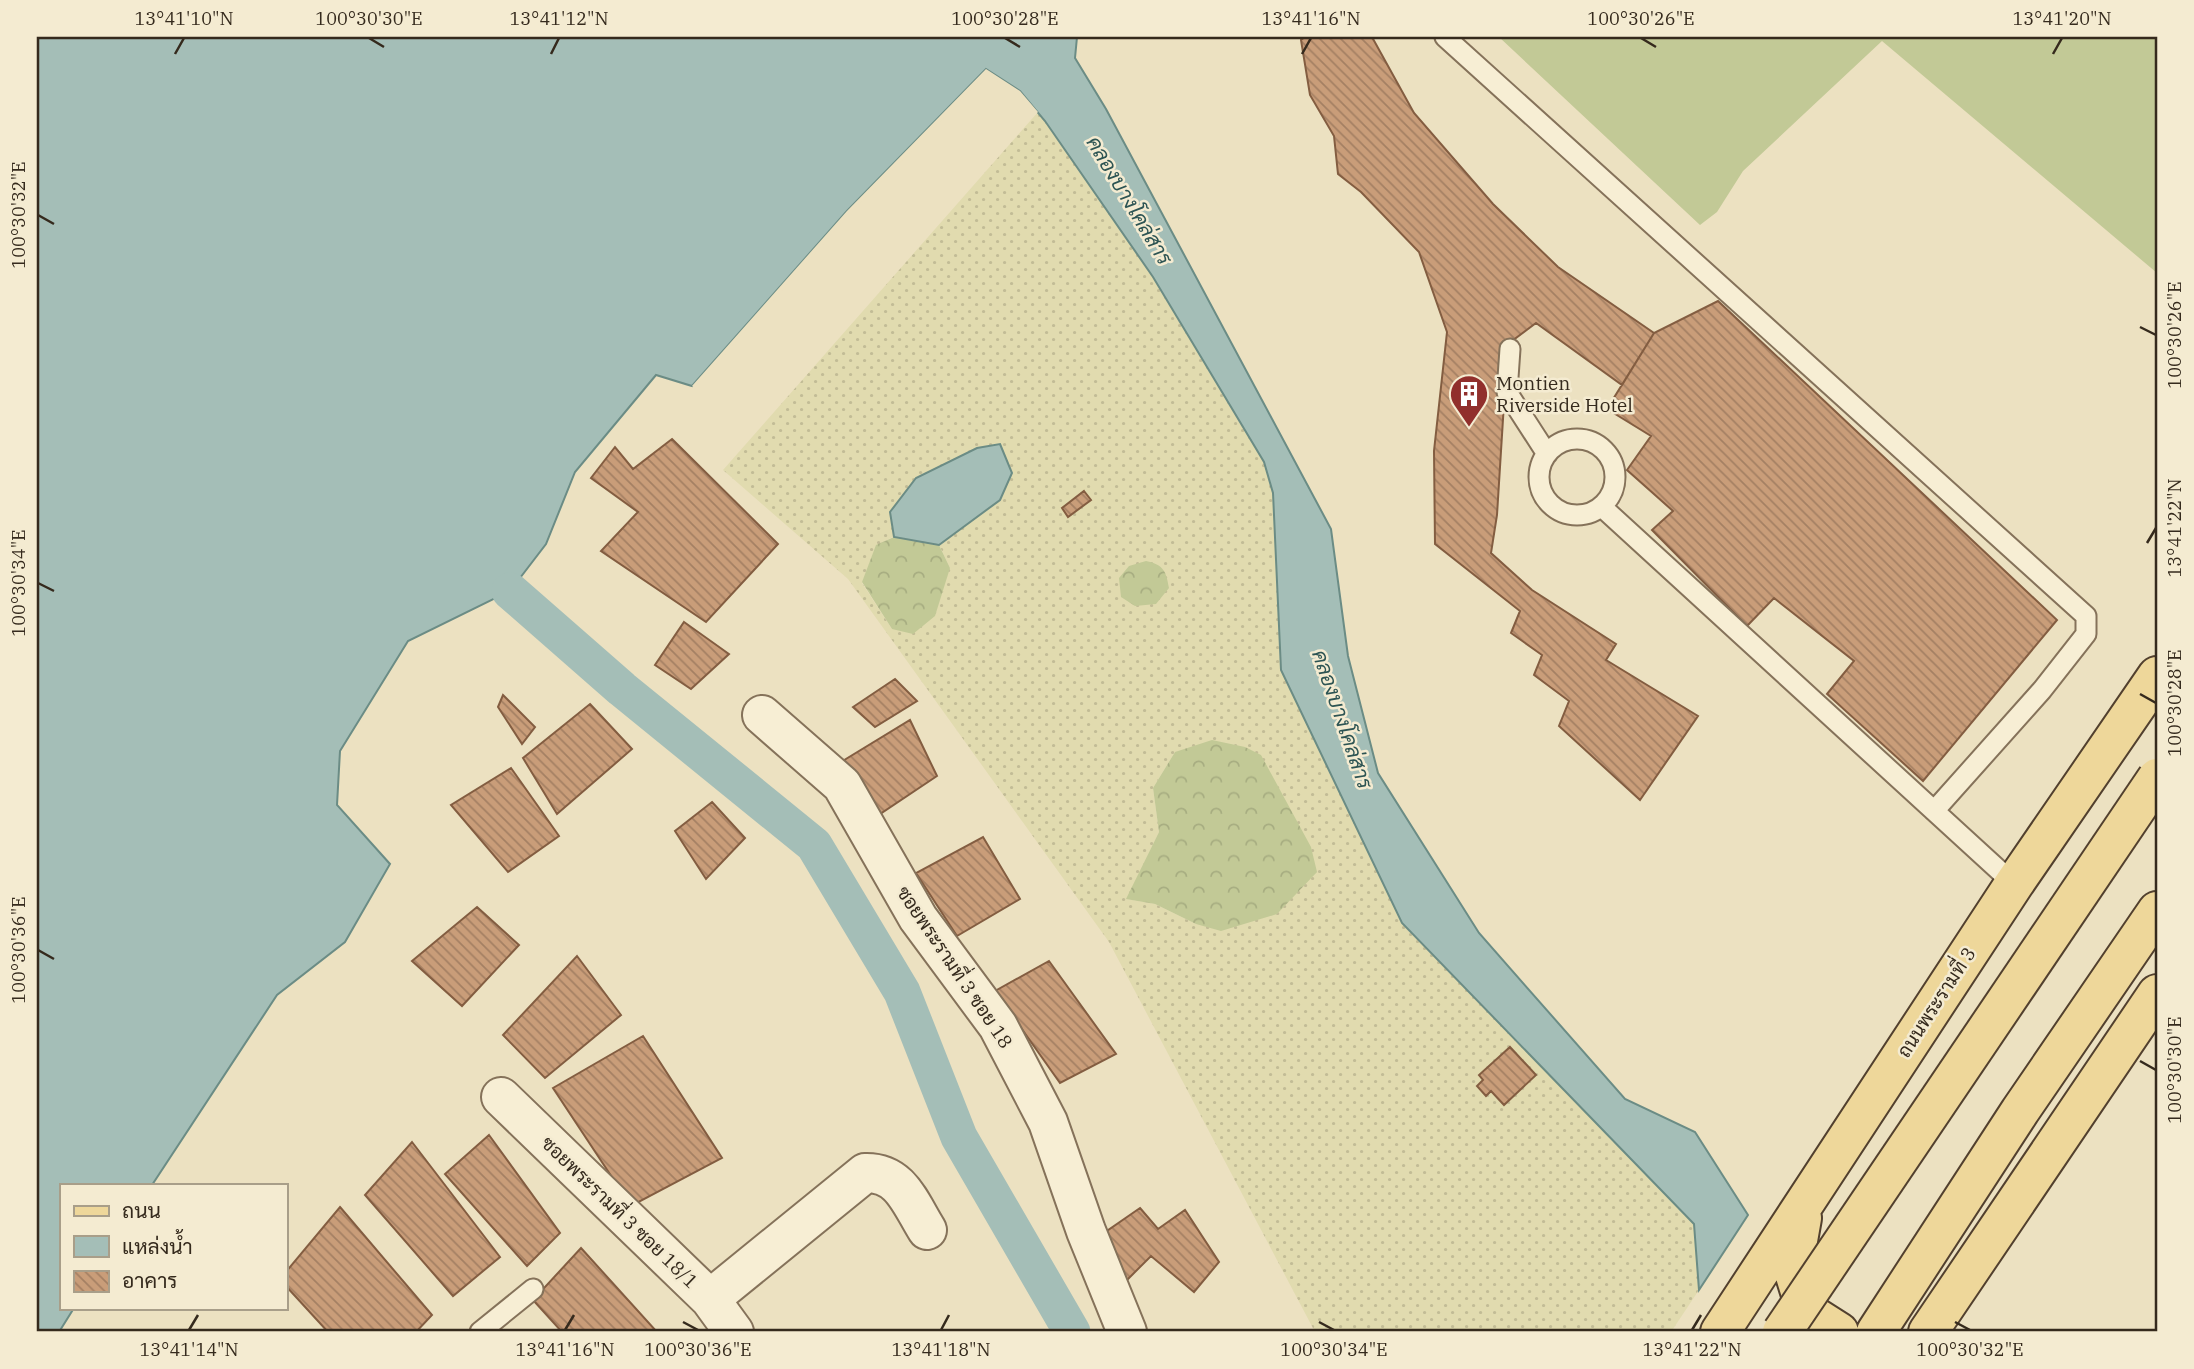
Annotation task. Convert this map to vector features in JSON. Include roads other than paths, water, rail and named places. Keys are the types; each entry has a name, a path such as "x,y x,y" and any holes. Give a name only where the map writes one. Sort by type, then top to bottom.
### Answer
{"main road":[{"name":"ถนนพระรามที่ 3","path":"1720,1332 2014,884 2157,676"},
{"path":"1783,1332 2157,778"},
{"path":"1876,1332 2020,1111 2157,911"},
{"path":"1928,1332 2157,994"},
{"path":"1804,1204 1793,1269 1806,1311 1839,1332"},
{"path":"1916,1332 1953,1297"}],"street":[{"name":"ซอยพระรามที่ 3 ซอย 18","path":"762,715 842,785 918,918 998,1026 1048,1122 1086,1231 1127,1332"},
{"name":"ซอยพระรามที่ 3 ซอย 18/1","path":"501,1097 710,1299 734,1332"},
{"path":"710,1299 865,1173 878,1173 895,1179 928,1230"}],"lane":[{"path":"1445,37 2087,616 2086,634 2049,681 1934,811"},
{"path":"1510,349 1507,392 1547,454"},
{"path":"1583,439 1599,445 1610,457 1616,471 1614,490 1602,507 1581,516 1557,511 1543,498 1538,481 1540,464 1559,443 1583,439"},
{"path":"1602,507 2014,884"},
{"path":"480,1332 533,1289"}],"water":[{"name":"คลองบางโคล่สาร","path":"37,37 1077,37 1075,58 1106,109 1331,529 1348,656 1378,773 1479,933 1625,1099 1695,1132 1748,1215 1699,1290 1694,1224 1402,923 1281,670 1273,493 1264,462 1153,277 1045,121 1020,91 986,69 847,211 692,386 656,375 575,472 546,544 510,591 408,641 340,751 337,805 390,864 345,942 277,995 153,1184 60,1184 60,1310 73,1310 59,1332 37,1332"},
{"path":"1000,444 1012,473 1000,500 939,545 894,537 890,512 916,478 977,448"}],"waterway":[{"path":"510,591 622,689 814,845 902,992 959,1137 1072,1332"}],"place":[{"name":"Montien Riverside Hotel","path":"1469,428"}]}
